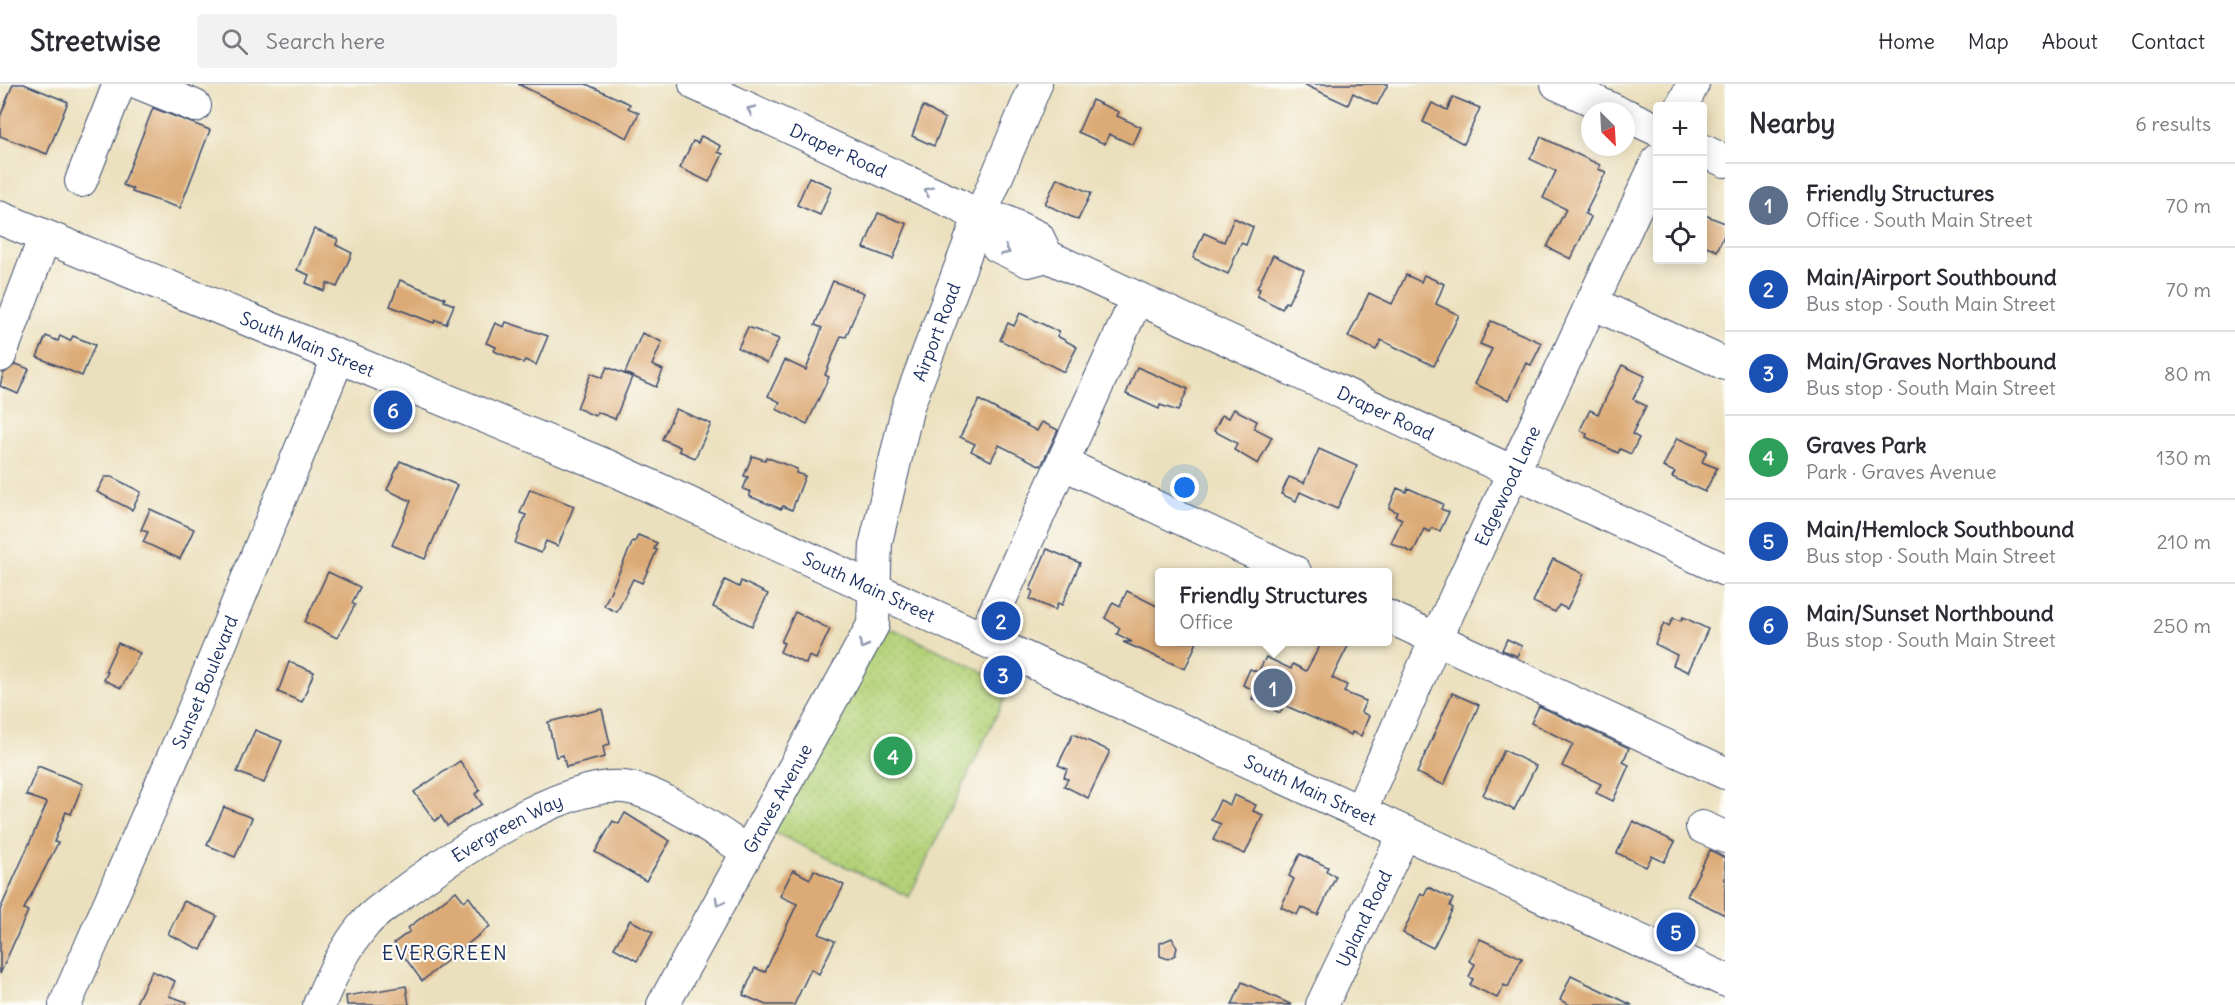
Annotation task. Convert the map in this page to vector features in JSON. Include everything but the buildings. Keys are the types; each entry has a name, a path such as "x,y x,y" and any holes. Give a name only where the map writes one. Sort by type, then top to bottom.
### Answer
{"main road":[{"name":"South Main Street","path":"0,218 609,467 1725,980"}],"street":[{"path":"81,181 119,84"},
{"path":"141,84 195,105"},
{"name":"Draper Road","path":"695,84 960,206 980,218 997,246 1028,261 1047,256 1514,470 1725,570"},
{"name":"Airport Road","path":"875,590 876,542 908,406 980,218 1036,84"},
{"path":"1557,84 1596,102"},
{"path":"1684,102 1693,84"},
{"path":"1635,120 1653,128"},
{"path":"1707,152 1725,160"},
{"name":"Edgewood Lane","path":"1360,812 1436,639 1653,171"},
{"path":"0,356 45,236"},
{"path":"983,638 1137,298"},
{"path":"1592,303 1725,364"},
{"name":"Sunset Boulevard","path":"65,1005 186,729 339,356"},
{"path":"1062,463 1284,568"},
{"name":"Graves Avenue","path":"663,1005 873,626 875,590"},
{"path":"1392,618 1725,773"},
{"name":"Evergreen Way","path":"319,1005 363,924 413,885 476,842 515,821 597,788 623,787 648,793 747,851"},
{"name":"Upland Road","path":"1323,1005 1405,832"}],"green space":[{"path":"885,629 896,630 1011,685 909,897 767,829"}],"place":[{"name":"Main/Sunset Northbound","path":"393,410"},
{"name":"Main/Airport Southbound","path":"1001,621"},
{"name":"Main/Graves Northbound","path":"1003,675"},
{"name":"Friendly Structures","path":"1273,688"},
{"name":"Graves Park","path":"893,756"},
{"name":"Main/Hemlock Southbound","path":"1676,932"}],"district":[{"name":"EVERGREEN","path":"445,952"}]}
